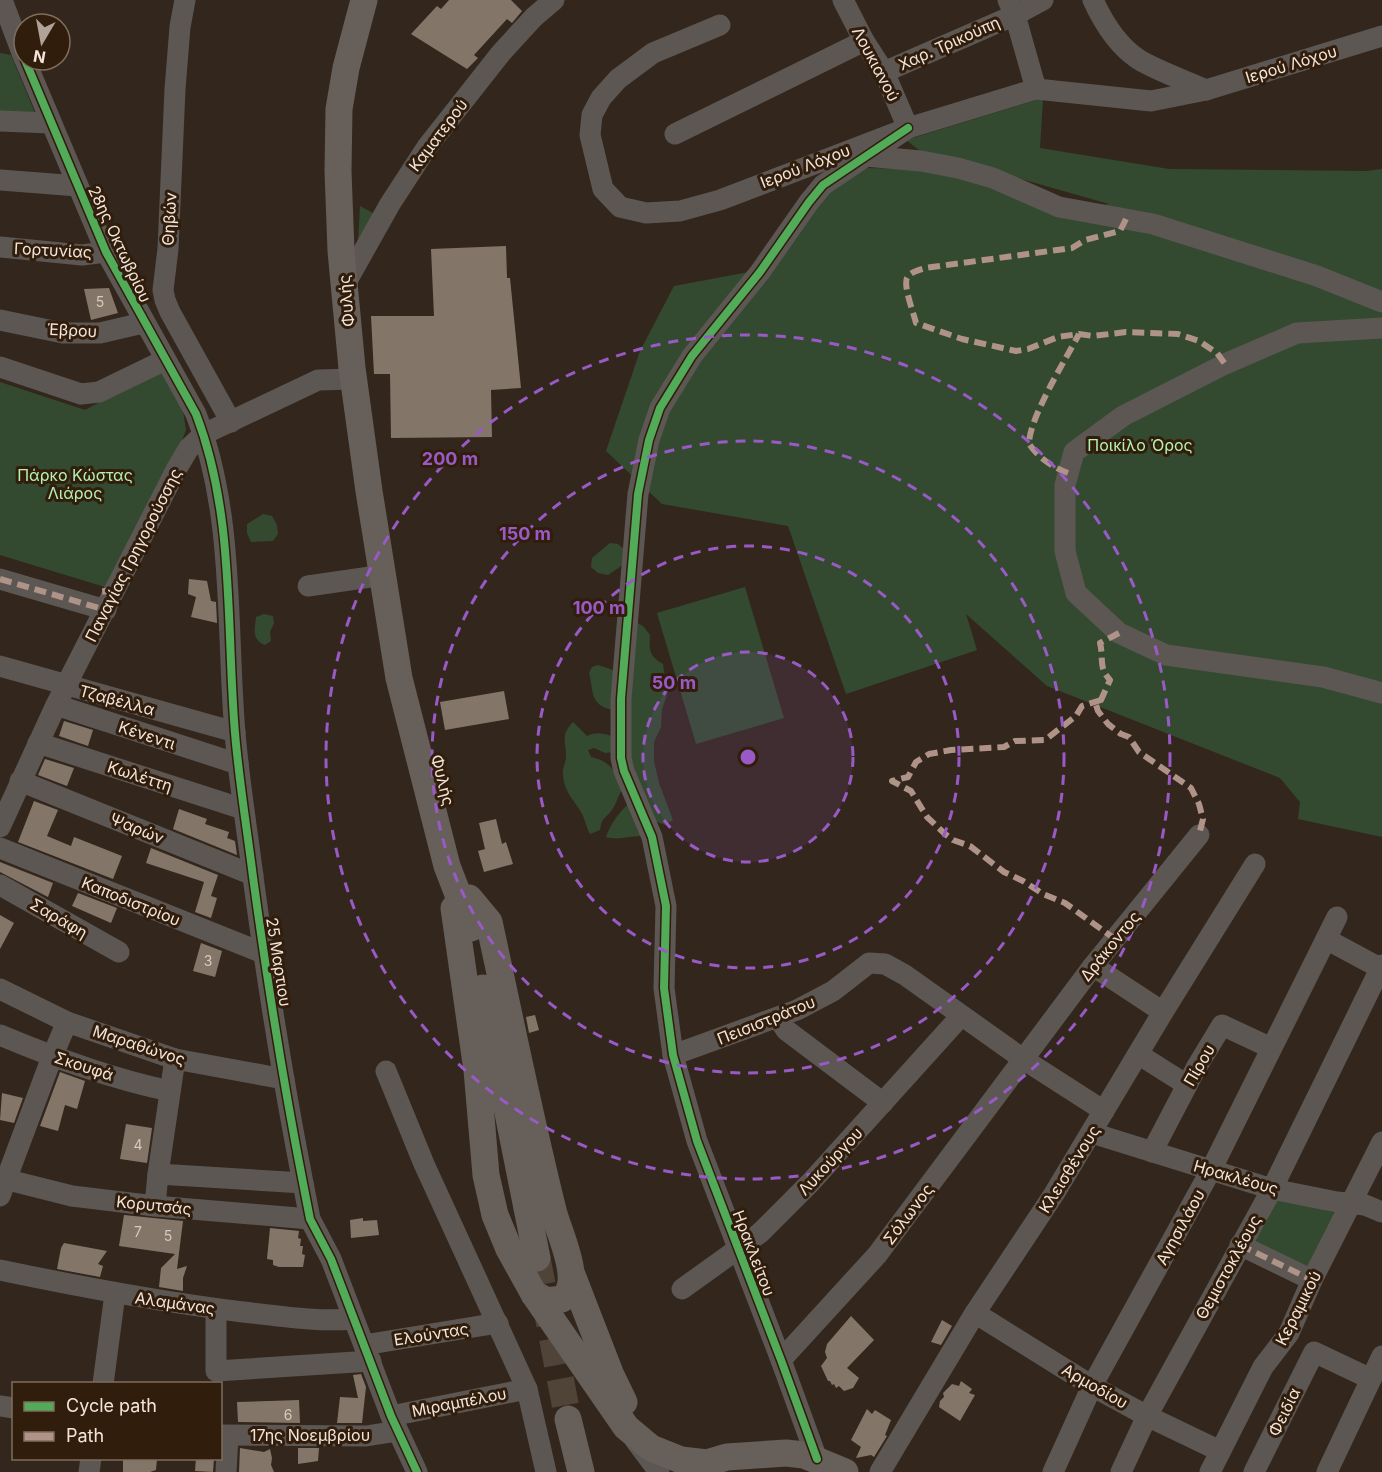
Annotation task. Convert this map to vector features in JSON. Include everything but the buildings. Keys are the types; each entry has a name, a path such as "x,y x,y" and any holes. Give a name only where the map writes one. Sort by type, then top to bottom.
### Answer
{"main road":[{"name":"Φυλής","path":"364,0 346,68 339,109 338,171 344,286 353,379 399,678 447,866 471,928"},
{"name":"Φυλής","path":"387,602 417,674 462,858 471,928 537,1258"},
{"path":"447,866 470,1014 490,1197 509,1249 534,1294 626,1427 643,1443 681,1460 710,1464 786,1453 817,1459 845,1472"},
{"path":"467,894 489,922 554,1215 572,1275 610,1373 626,1406 640,1425 655,1439 710,1464"},
{"path":"534,1294 547,1301 562,1299 571,1290 572,1275"},
{"path":"568,1419 581,1472"}],"street":[{"name":"28ης Οκτωβρίου","path":"2,0 12,35"},
{"name":"Θηβών","path":"185,0 180,27 175,89 168,249 163,290 170,312 231,422"},
{"name":"Καματερού","path":"344,286 390,204 427,147 501,53 534,17 554,0"},
{"name":"Λουκιανού","path":"843,0 864,41 884,72 908,128"},
{"name":"Χαρ. Τρικούπη","path":"884,72 1011,7 1043,0"},
{"path":"1093,0 1103,21 1116,38 1138,58 1206,90"},
{"path":"1011,7 1036,89"},
{"name":"Ιερού Λόχου","path":"720,25 653,53 618,79 601,98 592,115 590,135 603,189 620,207 646,213 680,211 710,202 908,128 1036,89 1151,101 1206,90 1382,36"},
{"path":"675,134 864,41"},
{"name":"28ης Οκτωβρίου","path":"27,72 106,252 196,414 204,434"},
{"path":"0,121 51,123"},
{"name":"Ηρακλείτου","path":"817,1459 697,1141 673,1055 664,988 666,906 652,837 624,771 620,748 621,699 641,471 648,440 657,416 692,356 760,272 823,185 908,128"},
{"path":"865,156 921,161 958,168 993,178 1059,207 1153,224 1317,276 1382,302"},
{"path":"0,180 78,186"},
{"name":"Γορτυνίας","path":"0,247 82,255 106,252"},
{"name":"Έβρου","path":"0,320 63,333 100,333 143,322"},
{"path":"1382,328 1297,333 1225,364 1123,416 1074,452 1065,484 1065,551 1076,593 1119,633 1166,655 1323,677 1382,693"},
{"path":"0,367 81,394 99,392 165,360"},
{"name":"Παναγίας Γρηγορούσσης","path":"2,816 56,705 189,448 204,434 318,381 353,379"},
{"name":"25 Μαρτιου","path":"204,434 218,494 225,545 235,732 243,809 263,953 310,1219 331,1259 395,1424 417,1472"},
{"path":"308,586 384,575"},
{"path":"0,579 106,610"},
{"name":"Τζαβέλλα","path":"0,666 235,732"},
{"name":"Κένεντι","path":"56,705 238,764"},
{"name":"Κωλέττη","path":"38,743 243,809"},
{"name":"Ψαρών","path":"20,781 253,875"},
{"name":"Δράκοντος","path":"1023,1059 1093,966 1199,836"},
{"name":"Καποδιστρίου","path":"0,848 263,953"},
{"name":"Κλεισθένους","path":"880,1472 975,1313 1092,1134 1163,1012 1255,864"},
{"name":"Σαράφη","path":"0,885 119,952"},
{"name":"Αγησιλάου","path":"1053,1472 1092,1386 1211,1170 1337,917"},
{"path":"1326,939 1381,966"},
{"name":"Πεισιστράτου","path":"673,1055 778,1018 833,991 869,963 885,964 905,975 961,1016"},
{"path":"1093,966 1163,1012"},
{"name":"Θεμιστοκλέους","path":"1121,1472 1147,1416 1272,1189 1381,966"},
{"name":"Μαραθώνος","path":"0,989 67,1022 175,1059 284,1079"},
{"path":"961,1016 1104,1111"},
{"name":"Λυκούργου","path":"682,1289 760,1233 790,1204 961,1016"},
{"path":"778,1018 786,1030 883,1103"},
{"path":"2,1185 67,1022"},
{"name":"Πίρου","path":"1152,1152 1222,1025 1271,1048"},
{"name":"Σκουφά","path":"0,1035 52,1057 146,1086 170,1091"},
{"path":"1138,1054 1187,1085"},
{"path":"155,1206 175,1059"},
{"name":"Σόλωνος","path":"781,1360 877,1255 1023,1059"},
{"path":"386,1071 424,1164 527,1389 546,1472"},
{"name":"Ηρακλέους","path":"1092,1134 1272,1189 1337,1203 1365,1204 1382,1212"},
{"name":"Κεραμικού","path":"1210,1472 1263,1367 1289,1333 1312,1280 1382,1143"},
{"path":"158,1174 303,1183"},
{"name":"Κορυτσάς","path":"2,1185 155,1206 310,1219"},
{"path":"1240,1245 1312,1280"},
{"name":"Αλαμάνας","path":"0,1270 116,1294 216,1309 332,1320 353,1319"},
{"path":"103,1382 116,1294"},
{"name":"Ελούντας","path":"216,1309 216,1371 367,1353 498,1323"},
{"name":"Αρμοδίου","path":"975,1313 1092,1386 1147,1416 1220,1451"},
{"name":"Φειδία","path":"1254,1472 1314,1352 1371,1379"},
{"path":"1327,1472 1382,1356"},
{"name":"Μιραμπέλου","path":"395,1424 527,1389"},
{"name":"17ης Νοεμβρίου","path":"224,1435 366,1436 395,1424"},
{"path":"626,1427 643,1454 659,1472"},
{"path":"224,1435 226,1472"}],"green space":[{"path":"0,53 11,55 12,72 18,72 35,113 0,114"},
{"name":"Ποικίλο Όρος","path":"1043,98 1040,148 1169,169 1366,171 1382,169 1382,837 1298,819 1300,802 1280,778 1047,686 966,614 977,650 846,694 788,526 662,504 606,451 640,351 674,286 771,268 834,184 867,168 937,170 1068,212 1109,204 919,150 906,140"},
{"path":"360,206 378,216 358,243"},
{"name":"Πάρκο Κώστας Λιάρος","path":"162,369 181,399 186,430 179,448 105,587 0,555 0,382 85,410"},
{"path":"263,514 272,516 277,525 278,534 273,541 251,542 247,533 247,524"},
{"path":"610,543 618,544 625,550 624,564 608,575 598,573 591,567 592,558"},
{"path":"745,587 784,718 696,744 657,613"},
{"path":"264,614 273,616 274,623 270,632 271,641 265,645 256,637 255,630 256,617"},
{"path":"634,621 643,626 650,635 651,652 663,664 667,695 662,709 661,727 654,742 654,761 659,783 673,820 665,825 655,821 625,752"},
{"path":"598,665 616,671 613,710 600,705 594,696 589,673 592,667"},
{"path":"573,722 587,736 599,733 611,736 614,752 605,753 594,748 588,750 591,757 603,761 612,768 623,788 614,807 603,820 600,830 590,834 564,781 565,735"},
{"path":"630,803 643,836 606,837 616,818"},
{"path":"1273,1195 1336,1213 1308,1273 1245,1244"}],"tunnel":[{"path":"537,1258 568,1419"}],"marked path":[{"path":"1126,219 1120,231 1085,240 1072,248 915,271 908,276 906,282 916,323 962,339 1016,351 1028,349 1058,337 1079,334 1093,336 1126,332 1178,334 1199,341 1217,353 1225,364"},
{"path":"1068,473 1046,461 1029,444 1041,404 1079,334"},
{"path":"0,579 106,610 105,588"},
{"path":"1119,633 1100,643 1103,667 1110,680 1101,700 1096,705 1098,711 1108,724 1129,737 1139,752 1191,788 1203,819 1199,835"},
{"path":"1101,700 1082,706 1076,716 1045,740 1015,741 1004,747 951,750 929,754 916,762 908,777 892,781 911,791 927,817 953,840 970,846 1004,872 1043,894 1065,903 1115,939"},
{"path":"1240,1245 1312,1280"}],"cycle path":[{"path":"30,72 106,252 196,414 209,452 217,491 227,571 232,693 243,805 276,1030 310,1219 331,1259 391,1416 417,1472"},
{"path":"817,1459 697,1141 673,1055 664,988 666,906 652,837 624,771 621,758 621,699 638,494 649,440 660,408 692,356 760,272 823,185 908,128"}]}
